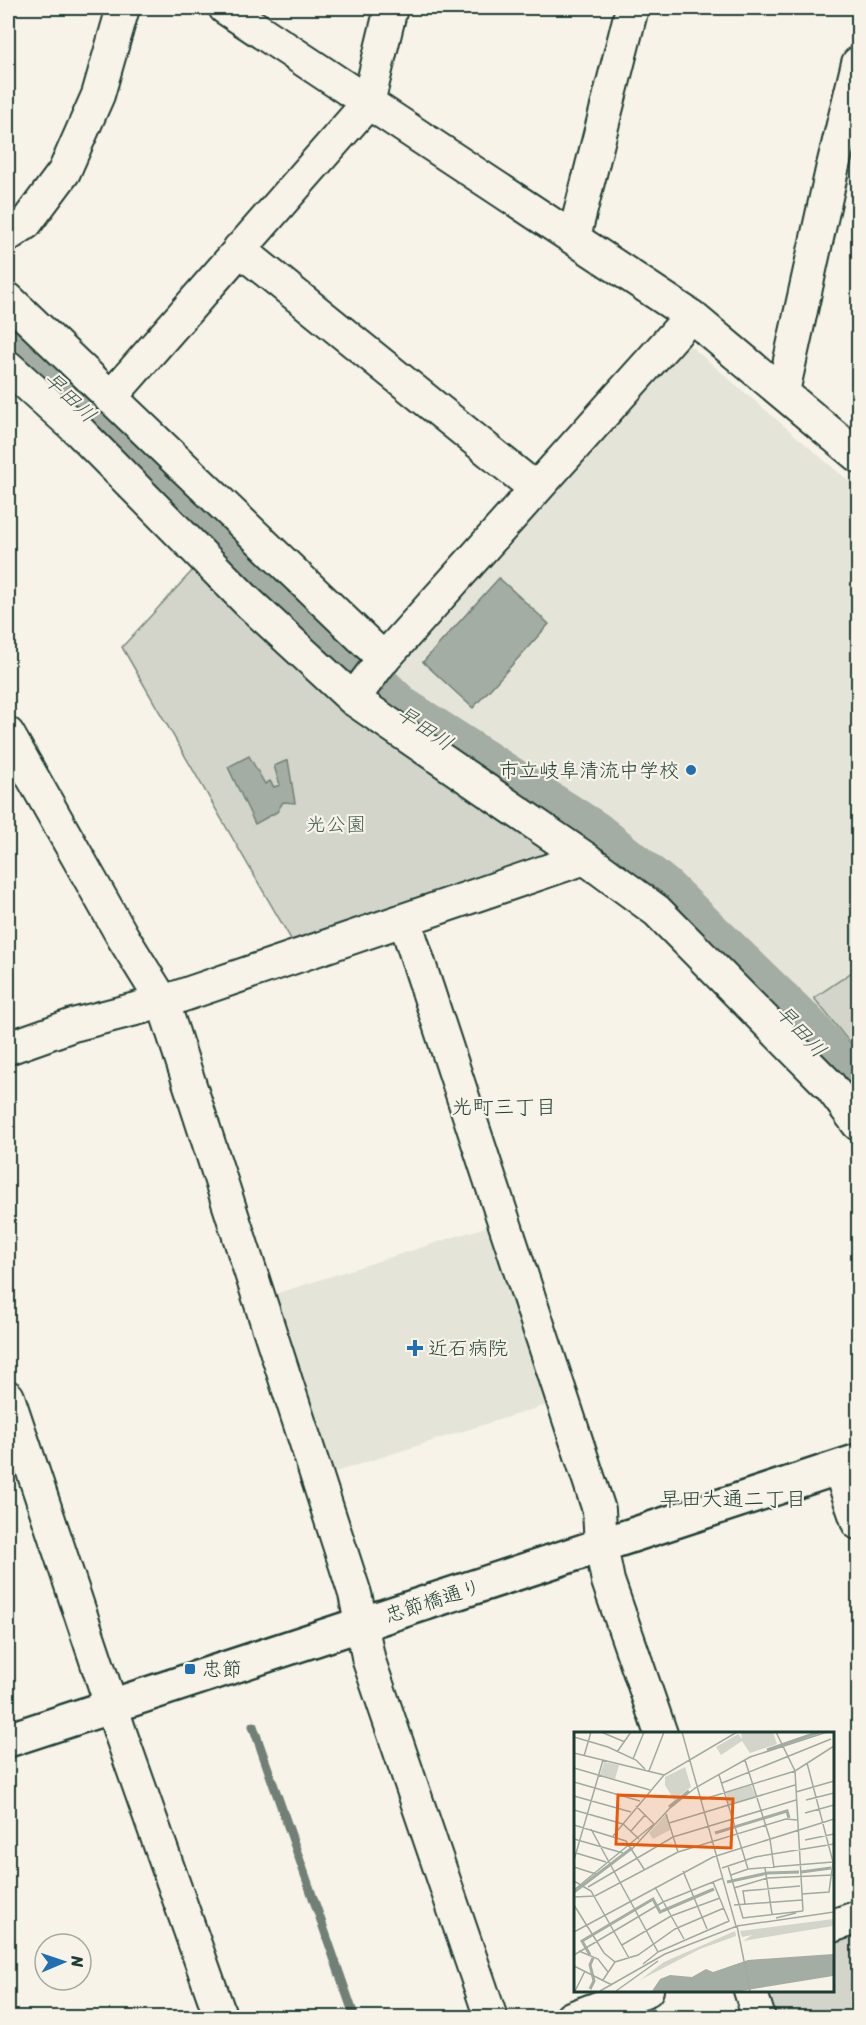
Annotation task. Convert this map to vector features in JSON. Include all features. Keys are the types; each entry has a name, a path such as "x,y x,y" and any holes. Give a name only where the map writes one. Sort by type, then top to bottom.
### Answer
{"main road":[{"name":"忠節橋通り","path":"8,1740 849,1464"}],"street":[{"path":"8,236 26,223 64,172 98,95 123,8"},
{"path":"225,8 691,316 858,456"},
{"path":"110,398 368,103 391,8"},
{"path":"574,237 632,8"},
{"path":"783,392 831,170 858,63"},
{"path":"239,249 536,489"},
{"path":"8,299 382,661"},
{"path":"356,694 382,661 691,316"},
{"path":"8,367 79,431 248,602 356,694 657,911 830,1086 858,1124"},
{"path":"8,734 124,939 163,1002 355,1594 369,1661 491,2018"},
{"path":"8,1048 73,1025 163,1002 585,858"},
{"path":"405,921 598,1510 601,1546 608,1581 659,1732"},
{"path":"8,1397 111,1706 221,2018"},
{"path":"849,1464 858,1524"},
{"path":"833,1925 858,1917"},
{"path":"571,2018 642,1992"},
{"path":"751,1992 759,2018"}],"shaded area":[{"name":"市立岐阜清流中学校","path":"686,342 858,489 858,1058 654,864 391,677"},
{"path":"499,578 549,624 473,708 423,662"},
{"path":"249,756 265,784 270,781 274,787 280,785 274,766 288,760 295,803 283,802 277,812 255,824 228,767"},
{"name":"近石病院","path":"498,1223 555,1402 332,1473 275,1294"}],"green space":[{"name":"光公園","path":"193,570 206,583 213,575 345,710 345,713 579,869 292,941 122,647"},
{"path":"858,968 858,1053 814,998"},
{"path":"858,1931 858,2017 774,2017 764,1992 833,1992 833,1941"}],"waterway":[{"name":"早田川","path":"8,337 238,555 398,712 592,837 660,892 802,1029 858,1095"},
{"path":"253,1726 355,2018"}],"place":[{"name":"市立岐阜清流中学校","path":"691,770"},
{"name":"近石病院","path":"415,1348"},
{"name":"忠節","path":"190,1669"}],"district":[{"name":"光町三丁目","path":"504,1107"},
{"name":"早田大通二丁目","path":"733,1499"}]}
